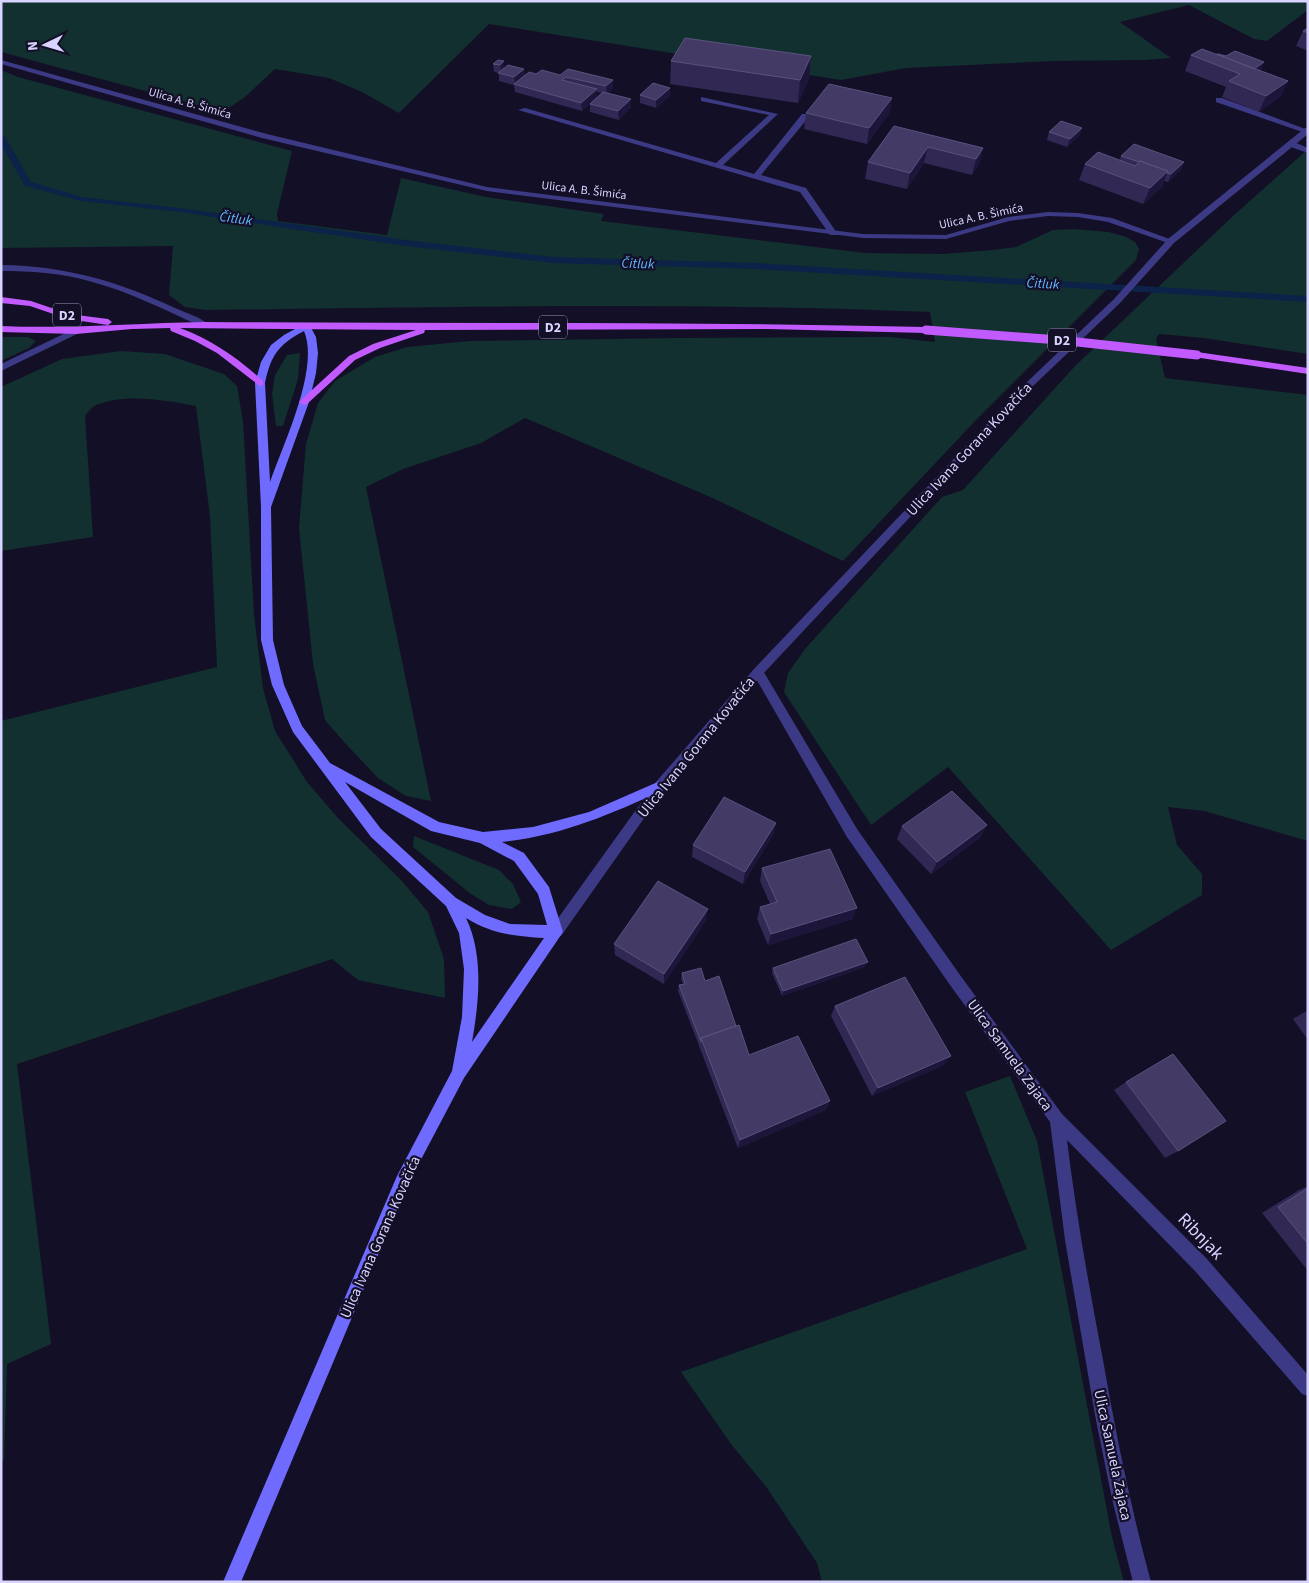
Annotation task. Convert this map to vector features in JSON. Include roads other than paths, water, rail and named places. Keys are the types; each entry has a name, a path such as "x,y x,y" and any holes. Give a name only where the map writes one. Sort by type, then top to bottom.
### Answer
{"main road":[{"name":"D2","path":"1,300 31,304 68,316 132,326"},
{"path":"162,325 215,346 242,366 260,383"},
{"name":"D2","path":"1,329 76,331 132,326 205,325 433,327 768,326 926,330 1059,340 1197,355 1308,371"},
{"path":"266,508 304,402 313,354 311,338 306,326 283,338 271,350 263,363 260,383 266,508 267,640 278,684 297,729 376,833 451,902 481,920 510,930 556,932 544,891 519,857 483,838 436,827 381,798 324,764"},
{"path":"304,402 326,380 354,357 390,341 433,327"},
{"path":"483,838 533,833 591,817 660,786"},
{"path":"451,902 466,933 471,969 469,1017 459,1073"},
{"name":"Ulica Ivana Gorana Kovačića","path":"232,1582 402,1181 459,1073 556,932"}],"street":[{"name":"Ulica A. B. Šimića","path":"1,62 265,136 487,189 863,236 946,237 1008,219 1048,214 1109,220 1172,241"},
{"path":"704,99 774,114 718,165"},
{"path":"1219,100 1307,131"},
{"path":"522,110 803,190 833,233"},
{"path":"756,176 805,116"},
{"name":"Ulica Ivana Gorana Kovačića","path":"556,932 660,786 758,672 1028,386 1118,301 1172,241 1307,131"},
{"path":"1291,144 1308,151"},
{"path":"1,268 60,272 102,281 205,325"},
{"path":"1,368 76,331"},
{"name":"Ulica Samuela Zajaca","path":"758,672 852,833 955,980 1057,1119 1064,1182 1100,1396 1142,1582"},
{"name":"Ribnjak","path":"1057,1119 1201,1264 1308,1388"}],"waterway":[{"name":"Čitluk","path":"1,137 28,184 81,199 180,210 406,243 553,260 755,266 1308,299"}]}
